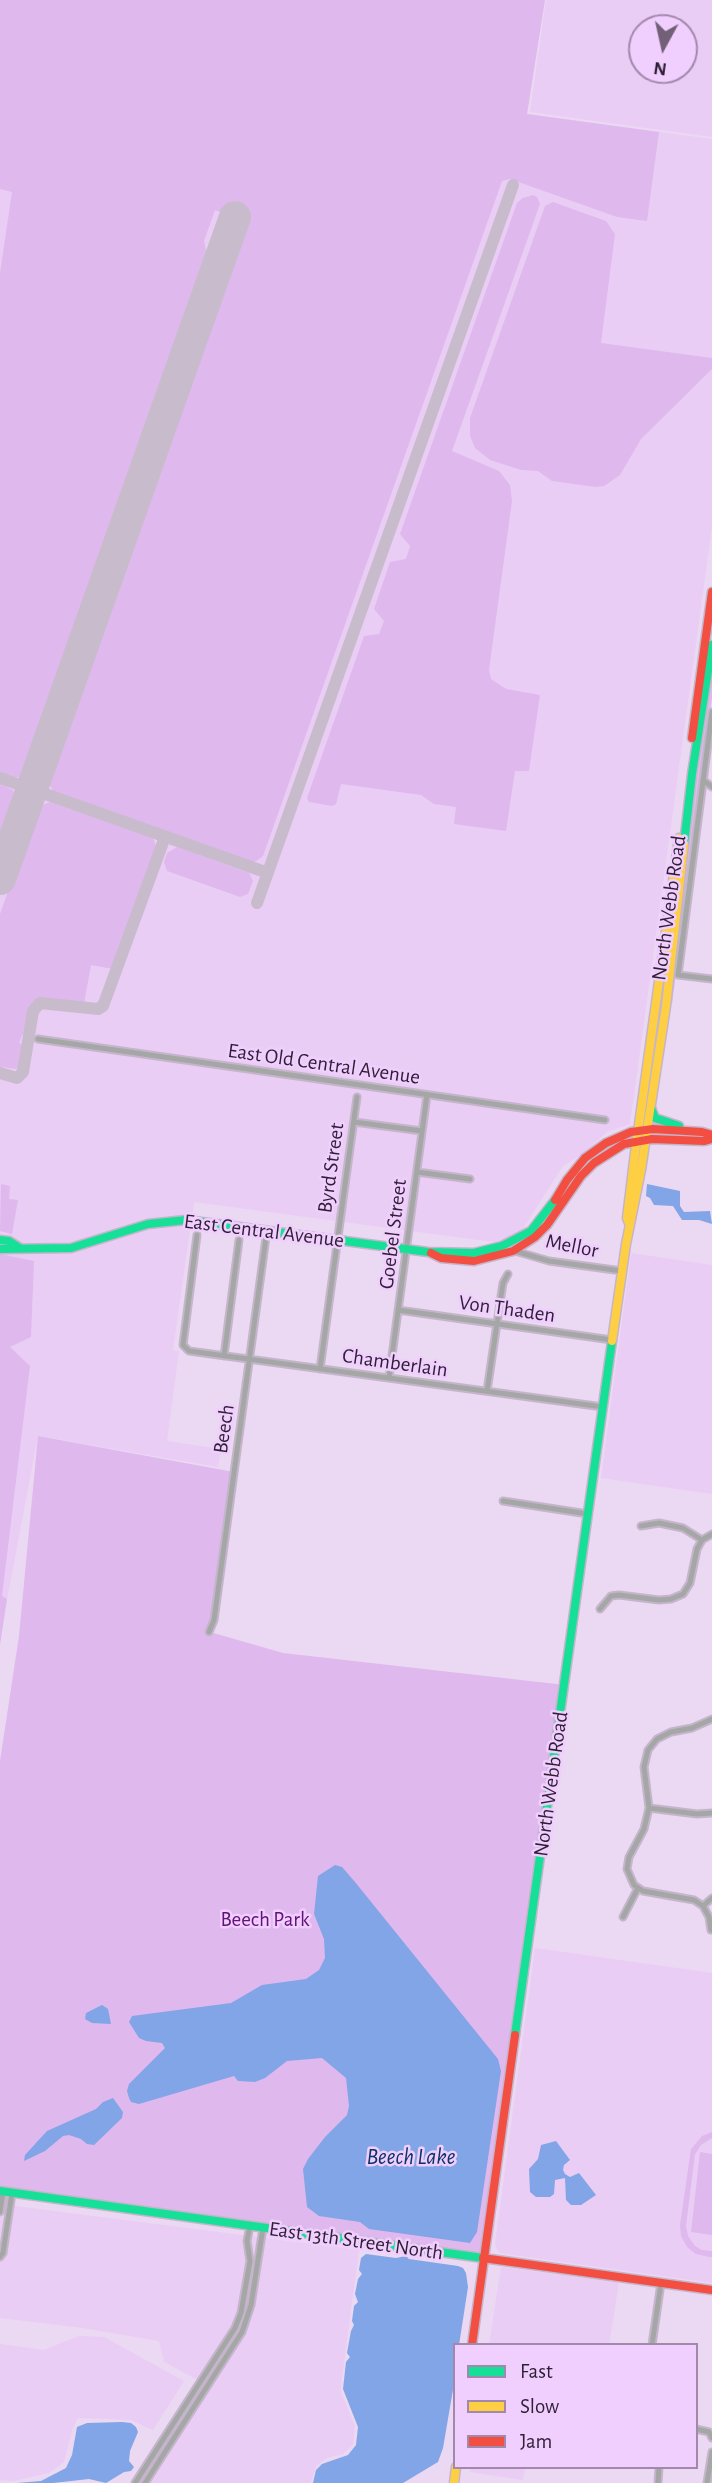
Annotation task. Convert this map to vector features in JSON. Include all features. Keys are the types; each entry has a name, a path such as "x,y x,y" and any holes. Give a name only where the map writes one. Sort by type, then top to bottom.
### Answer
{"main road":[{"name":"North Webb Road","path":"642,1135 651,1108 669,937 712,592"},
{"name":"North Webb Road","path":"472,2343 712,645"},
{"path":"651,1108 655,1118 688,1131"},
{"name":"East Central Avenue","path":"0,1249 71,1248 161,1222 202,1221 428,1252 474,1253 502,1247 542,1220 584,1158 622,1135 688,1131 712,1137"},
{"name":"East Central Avenue","path":"428,1252 441,1258 474,1261 515,1251 547,1225 581,1175 594,1163 624,1144 642,1135 704,1141 712,1137"},
{"name":"East Central Avenue","path":"0,1240 9,1241 20,1248"},
{"name":"East 13th Street North","path":"5,2192 712,2290"}],"street":[{"path":"712,712 678,975 712,979"},
{"path":"703,780 712,787"},
{"name":"East Old Central Avenue","path":"38,1039 605,1120"},
{"name":"Goebel Street","path":"389,1378 427,1095"},
{"name":"Byrd Street","path":"320,1368 357,1097"},
{"path":"354,1122 422,1131"},
{"path":"417,1172 470,1179"},
{"name":"Beech","path":"209,1632 214,1620 267,1230"},
{"name":"Chamberlain","path":"197,1235 183,1345 185,1349 603,1407"},
{"path":"224,1356 239,1240"},
{"name":"Mellor","path":"515,1251 549,1261 622,1271"},
{"path":"487,1391 503,1283 508,1274"},
{"name":"Von Thaden","path":"398,1310 612,1339"},
{"path":"503,1501 588,1514"},
{"path":"641,1526 659,1523 683,1528 702,1540"},
{"path":"600,1609 611,1597 619,1595 659,1600 683,1594 690,1583 697,1549 702,1540 712,1534"},
{"path":"711,1930 709,1917 703,1906 694,1900 650,1893 638,1888 627,1869 629,1857 644,1829 649,1808 644,1767 648,1751 657,1739 671,1732 692,1728 712,1719"},
{"path":"649,1808 697,1814 712,1813"},
{"path":"623,1917 638,1888"},
{"path":"703,1906 712,1898"},
{"path":"0,2212 5,2192"},
{"path":"1,2254 5,2192"},
{"path":"135,2483 235,2328 241,2313 250,2261 247,2241 250,2226"},
{"path":"145,2483 242,2332 251,2305 262,2228"},
{"path":"652,2343 661,2283"},
{"path":"698,2429 709,2432 712,2438"},
{"path":"707,2483 712,2452"}],"shaded area":[{"path":"0,0 544,0 527,114 712,139 712,527 630,1124 607,1132 584,1153 563,1166 522,1230 511,1241 501,1243 194,1202 173,1350 179,1351 167,1441 221,1449 218,1467 38,1436 0,1637"},
{"path":"546,0 712,0 712,137 530,112"},
{"path":"631,1253 712,1265 712,1494 601,1478"},
{"path":"535,1948 712,1973 712,2283 499,2253 495,2244"},
{"path":"0,2204 359,2250 341,2392 355,2426 353,2445 343,2454 327,2458 316,2466 311,2483 151,2483 211,2387 164,2362 159,2341 0,2318"},
{"path":"501,2267 619,2282 609,2343 489,2343"},
{"path":"79,2336 104,2337 184,2381 153,2430 130,2420 78,2418 64,2462 49,2473 13,2481 0,2480 0,2344 44,2350"},
{"path":"470,2469 525,2469 523,2480 470,2472"}],"green space":[{"path":"0,0 545,0 527,114 659,132 647,221 617,217 510,179 502,181 263,856 253,862 54,792 48,783 245,222 215,210 204,241 208,261 27,772 20,777 14,777 0,772 0,273 12,192 0,189"},
{"path":"533,195 540,204 452,451 499,471 510,485 512,501 489,670 491,679 506,689 540,695 529,771 515,771 506,831 454,824 456,807 434,804 421,795 341,784 336,804 332,806 309,802 307,798 364,636 379,634 384,621 374,609 390,562 406,559 410,546 400,534 517,203"},
{"path":"553,202 606,221 615,234 601,343 712,358 712,369 641,439 620,475 604,486 552,481 538,471 521,470 490,460 475,448 470,436 470,418 545,206"},
{"path":"712,661 712,698 672,1004 687,838"},
{"path":"0,784 13,790 17,800 0,848"},
{"path":"50,802 153,838 157,849 113,969 91,965 84,1004 42,999 33,1002 26,1035 22,1035 19,1043 25,1046 21,1067 0,1067 0,914 38,807"},
{"path":"177,847 249,873 253,881 248,894 240,897 167,871 164,862 167,853"},
{"path":"1,1184 10,1186 9,1199 18,1200 12,1234 0,1231"},
{"path":"0,1254 34,1261 31,1337 10,1347 30,1366 2,1596 7,1599 0,1645"},
{"name":"Beech Park","path":"38,1436 234,1472 210,1632 283,1653 565,1685 484,2258 0,2191 0,1761 19,1636"},
{"path":"712,2132 712,2138 701,2145 695,2154 686,2226 688,2236 695,2246 712,2251 712,2257 709,2257 696,2254 687,2247 681,2236 680,2225 691,2149 702,2136"},
{"path":"700,2152 712,2154 712,2235 691,2232"}],"water":[{"path":"647,1184 680,1191 680,1206 684,1212 710,1211 712,1224 699,1220 682,1220 673,1206 654,1205 646,1196"},
{"name":"Beech Lake","path":"335,1865 342,1867 355,1882 498,2059 501,2071 477,2232 470,2243 369,2229 360,2222 319,2216 307,2207 303,2169 325,2137 347,2115 349,2106 346,2078 322,2058 287,2061 265,2078 255,2082 238,2081 234,2076 139,2104 131,2102 129,2098 129,2084 165,2048 162,2043 139,2038 129,2022 132,2016 231,2003 262,1985 306,1979 319,1970 325,1958 324,1939 314,1914 318,1876"},
{"path":"102,2005 108,2009 111,2024 92,2023 85,2019 86,2013"},
{"path":"113,2098 123,2112 122,2118 94,2145 69,2135 63,2136 45,2151 24,2161 25,2155 47,2131 96,2109"},
{"path":"556,2141 570,2160 564,2165 565,2174 570,2177 579,2173 596,2195 581,2205 571,2205 566,2200 565,2178 555,2180 554,2194 550,2197 536,2197 530,2192 529,2169 538,2159 541,2145"},
{"path":"366,2254 396,2258 406,2256 409,2259 458,2266 466,2273 468,2287 459,2343 453,2343 453,2390 443,2448 438,2462 403,2483 313,2483 316,2470 322,2464 348,2455 356,2445 358,2427 343,2389 346,2362 350,2357 347,2353 354,2325 354,2306 358,2302 355,2294 358,2279 362,2274 359,2270 361,2258"},
{"path":"122,2422 136,2427 138,2432 130,2451 129,2461 134,2467 131,2471 124,2472 106,2483 89,2479 17,2483 41,2481 66,2468 72,2455 77,2427 87,2423"}],"taxiway":[{"path":"257,903 513,185"},
{"path":"0,778 268,873"},
{"path":"0,1073 17,1078 23,1072 33,1011 40,1003 98,1009 103,1006 165,837"}],"runway":[{"path":"0,879 235,217"}],"traffic: fast":[{"path":"684,844 712,645"},
{"path":"651,1108 655,1118 679,1126"},
{"path":"0,1249 71,1248 148,1224 186,1220 428,1252 474,1253 502,1246 531,1231 555,1200"},
{"path":"0,1240 9,1241 20,1248"},
{"path":"515,2035 612,1341"},
{"path":"0,2191 483,2258"}],"traffic: slow":[{"path":"629,1223 627,1218 635,1153 679,838"},
{"path":"612,1341 666,1006 684,844"},
{"path":"454,2483 456,2469"}],"traffic: jam":[{"path":"692,738 712,592"},
{"path":"555,1200 585,1158 606,1143 631,1132 653,1129 712,1135"},
{"path":"431,1253 441,1258 474,1261 513,1251 535,1237 547,1225 581,1176 594,1163 624,1144 652,1139 712,1139"},
{"path":"472,2343 515,2035"},
{"path":"483,2258 712,2290"}]}
